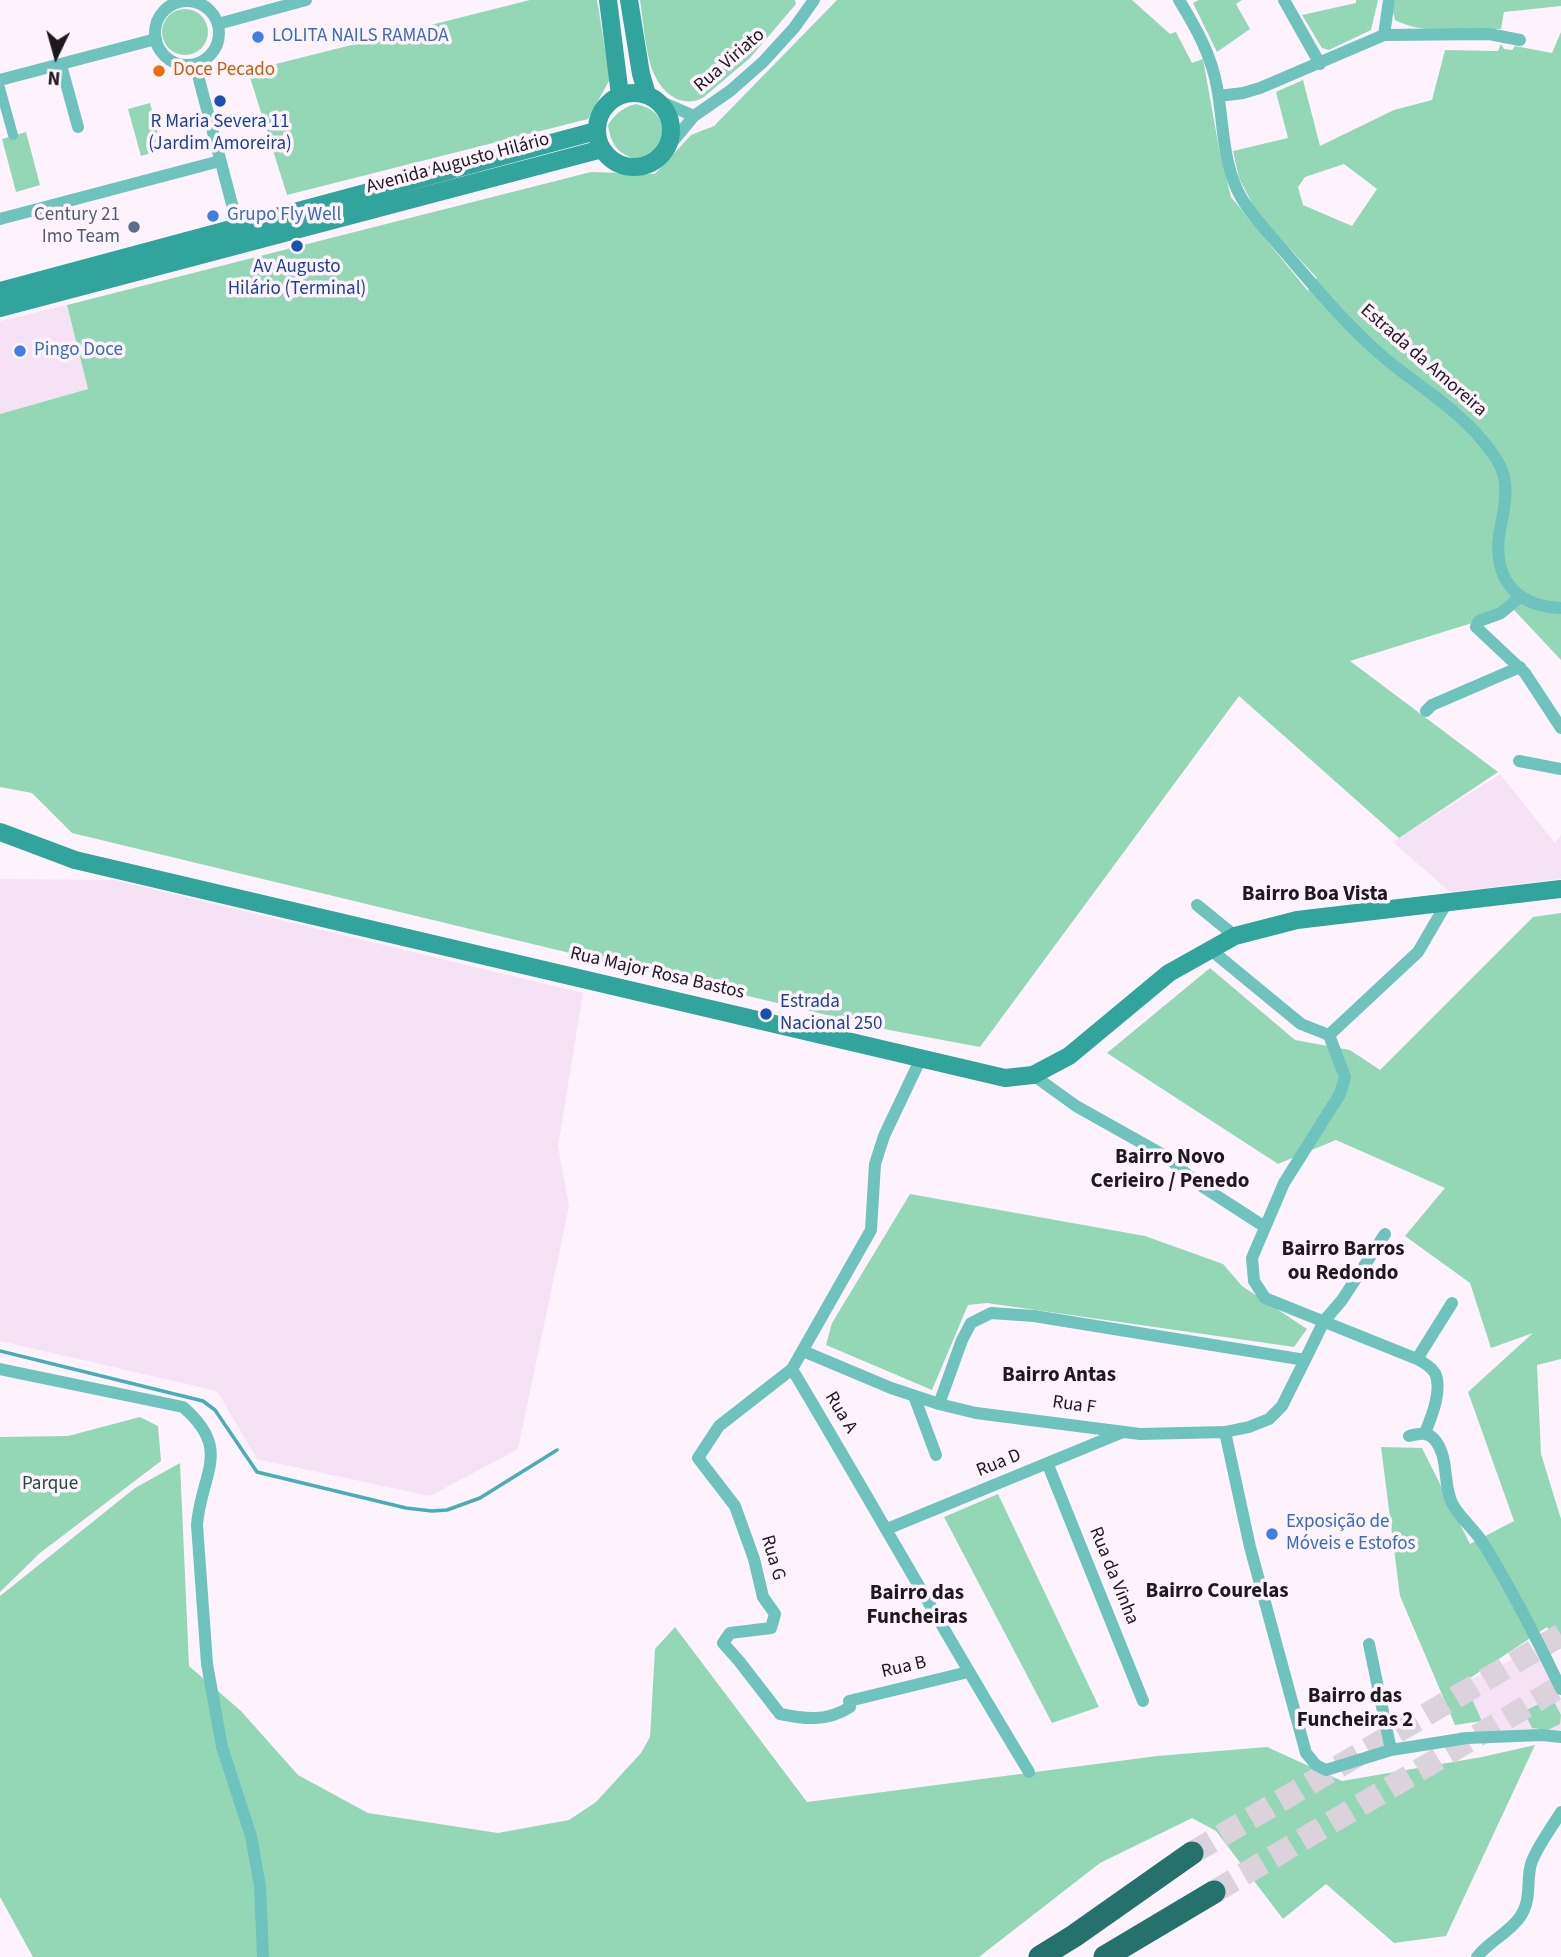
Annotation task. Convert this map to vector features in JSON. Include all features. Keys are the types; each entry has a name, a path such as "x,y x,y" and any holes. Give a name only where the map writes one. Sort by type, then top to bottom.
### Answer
{"highway":[{"path":"1040,1957 1192,1853"},
{"path":"1105,1957 1214,1892"},
{"path":"1022,1957 1091,1923"}],"main road":[{"path":"608,0 620,95"},
{"path":"629,0 639,63 653,98 670,120 670,141 665,151 651,163 629,167 618,164 602,149 596,131 603,109 610,100 620,95 638,92 653,98"},
{"name":"Avenida Augusto Hilário","path":"0,292 596,131"},
{"name":"Avenida Augusto Hilário","path":"0,308 602,149"},
{"name":"Rua Major Rosa Bastos","path":"0,832 75,860 1005,1078 1033,1075 1069,1056 1169,973 1235,936 1297,920 1561,889"}],"street":[{"path":"218,24 306,0"},
{"name":"Estrada da Amoreira","path":"1180,0 1207,50 1219,96 1230,169 1236,188 1248,209 1325,299 1387,359 1440,398 1495,456 1502,470 1505,488 1499,562 1506,581 1520,597"},
{"path":"1284,0 1320,64"},
{"path":"1384,35 1389,0"},
{"path":"177,1 198,3 214,15 218,24 215,49 203,61 195,64 184,65 166,57 156,39 158,21 177,1"},
{"name":"Rua Viriato","path":"665,151 694,116 730,91 763,62 808,4"},
{"path":"1219,96 1250,91 1384,35 1489,34 1520,40"},
{"path":"0,80 156,39"},
{"path":"195,64 238,228"},
{"path":"61,65 78,127"},
{"path":"0,88 13,135"},
{"path":"653,98 694,116"},
{"path":"0,219 220,161"},
{"path":"1561,607 1538,605 1520,597 1501,613 1479,621 1476,626 1520,667 1561,728"},
{"path":"1426,711 1432,705 1520,667"},
{"path":"1519,761 1561,769"},
{"path":"1329,1035 1418,952 1446,904"},
{"path":"1197,905 1235,936"},
{"path":"1211,950 1301,1024 1329,1035 1345,1077 1340,1094 1284,1183 1252,1258 1255,1280 1265,1298 1417,1359 1434,1373 1437,1388 1431,1418 1424,1433"},
{"path":"792,1369 871,1230 876,1164 884,1136 921,1058"},
{"path":"1033,1075 1076,1105 1167,1157 1197,1183 1265,1227"},
{"name":"Rua F","path":"803,1351 914,1396 976,1413 1140,1434 1226,1432 1269,1419 1282,1406 1324,1321 1342,1300 1385,1234"},
{"path":"1417,1359 1452,1303"},
{"path":"939,1404 962,1340 971,1323 991,1313 1034,1316 1306,1360"},
{"path":"0,1369 183,1407 198,1420 207,1434 212,1458 197,1525 207,1664 222,1747 251,1836 260,1886 263,1957"},
{"name":"Rua A","path":"792,1369 1029,1772"},
{"name":"Rua G","path":"792,1369 719,1426 698,1458 734,1506 754,1559 763,1597 775,1614 771,1628 730,1633 723,1643 780,1714 818,1719 838,1715 850,1707 849,1701"},
{"path":"914,1396 936,1455"},
{"name":"Rua D","path":"887,1529 1123,1432"},
{"path":"1226,1432 1250,1547 1283,1671 1306,1753 1316,1765 1326,1770 1391,1750 1468,1738 1542,1735 1561,1737"},
{"path":"1409,1436 1424,1433 1433,1438 1443,1459 1453,1504 1474,1528 1507,1581 1561,1689"},
{"name":"Rua da Vinha","path":"1048,1465 1143,1701"},
{"path":"1369,1644 1391,1750"},
{"name":"Rua B","path":"849,1701 968,1672"},
{"path":"1477,1957 1485,1946 1505,1934 1521,1916 1528,1903 1531,1864 1561,1812"}],"shaded area":[{"path":"67,305 88,389 0,414 0,321"},
{"path":"1500,774 1555,843 1561,835 1561,879 1450,892 1393,842"},
{"path":"0,879 115,880 583,993 558,1146 569,1206 518,1449 430,1496 257,1459 217,1391 0,1341"},
{"path":"1533,1649 1561,1701 1561,1731 1488,1734 1464,1683"}],"green space":[{"path":"530,0 597,0 610,79 588,119 287,195 248,71"},
{"path":"640,0 795,0 796,4 750,58 704,97 682,101 664,89 652,69"},
{"path":"837,0 1132,0 1170,34 1176,32 1192,63 1203,59 1220,154 1231,197 1308,291 1317,278 1257,213 1239,178 1233,151 1288,138 1276,92 1303,80 1320,146 1394,110 1432,100 1445,50 1498,51 1501,44 1504,49 1512,50 1515,46 1552,53 1561,32 1561,660 1514,610 1350,661 1498,772 1399,838 1239,696 980,1047 889,1030 72,833 32,793 0,787 0,414 88,389 67,305 591,172 655,174 691,135 714,126","holes":["1344,164 1377,189 1352,226 1303,205 1298,187 1305,177"]},
{"path":"1199,0 1242,0 1236,4 1250,29 1217,52 1193,3"},
{"path":"1356,0 1378,0 1371,30 1329,50 1322,48 1302,15 1356,3"},
{"path":"1395,0 1561,0 1561,6 1504,12 1501,29 1446,30 1418,28 1395,20"},
{"path":"185,9 201,16 208,32 201,48 185,55 169,48 162,32 169,16"},
{"path":"150,103 162,150 141,156 128,109"},
{"path":"636,104 656,114 662,130 660,146 640,160 627,156 618,149 611,139 608,125 620,112"},
{"path":"26,132 40,185 16,192 2,139"},
{"path":"1561,913 1561,1359 1537,1365 1541,1454 1561,1519 1561,1649 1547,1627 1464,1682 1482,1721 1455,1725 1400,1596 1381,1447 1422,1448 1470,1544 1514,1521 1468,1392 1533,1333 1491,1348 1470,1283 1405,1236 1445,1188 1336,1140 1278,1164 1107,1053 1210,968 1295,1040 1350,1050 1380,1070 1533,917"},
{"path":"910,1194 1145,1236 1223,1264 1242,1286 1307,1329 1294,1347 987,1303 968,1305 932,1390 826,1345 832,1323"},
{"name":"Parque","path":"140,1417 158,1426 161,1461 40,1553 0,1592 0,1437 68,1436"},
{"path":"180,1463 189,1666 241,1711 298,1775 368,1813 498,1833 569,1820 596,1802 641,1753 650,1737 655,1649 675,1627 807,1802 1157,1756 1267,1747 1342,1781 1535,1745 1446,1936 1394,1943 1326,1884 1283,1919 1216,1831 1192,1818 1100,1863 979,1957 33,1957 0,1897 0,1596 135,1488"},
{"path":"998,1494 1099,1707 1052,1723 944,1517"},
{"path":"1552,1698 1561,1715 1560,1724 1548,1730 1532,1728 1524,1711"}],"waterway":[{"path":"0,1351 203,1401 215,1410 257,1472 406,1508 447,1510 480,1498 557,1450"}],"tunnel":[{"path":"1192,1853 1561,1635"},
{"path":"1214,1892 1561,1686"}],"place":[{"name":"LOLITA NAILS RAMADA","path":"258,37"},
{"name":"Doce Pecado","path":"159,71"},
{"name":"R Maria Severa 11 (Jardim Amoreira)","path":"220,101"},
{"name":"Grupo Fly Well","path":"213,216"},
{"name":"Century 21 Imo Team","path":"134,227"},
{"name":"Av Augusto Hilário (Terminal)","path":"297,246"},
{"name":"Pingo Doce","path":"20,351"},
{"name":"Estrada Nacional 250","path":"766,1014"},
{"name":"Exposição de Móveis e Estofos","path":"1272,1534"}],"district":[{"name":"Bairro Boa Vista","path":"1315,895"},
{"name":"Bairro Novo Cerieiro / Penedo","path":"1170,1170"},
{"name":"Bairro Barros ou Redondo","path":"1343,1262"},
{"name":"Bairro Antas","path":"1059,1376"},
{"name":"Bairro Courelas","path":"1217,1592"},
{"name":"Bairro das Funcheiras","path":"917,1606"},
{"name":"Bairro das Funcheiras 2","path":"1355,1709"}]}
